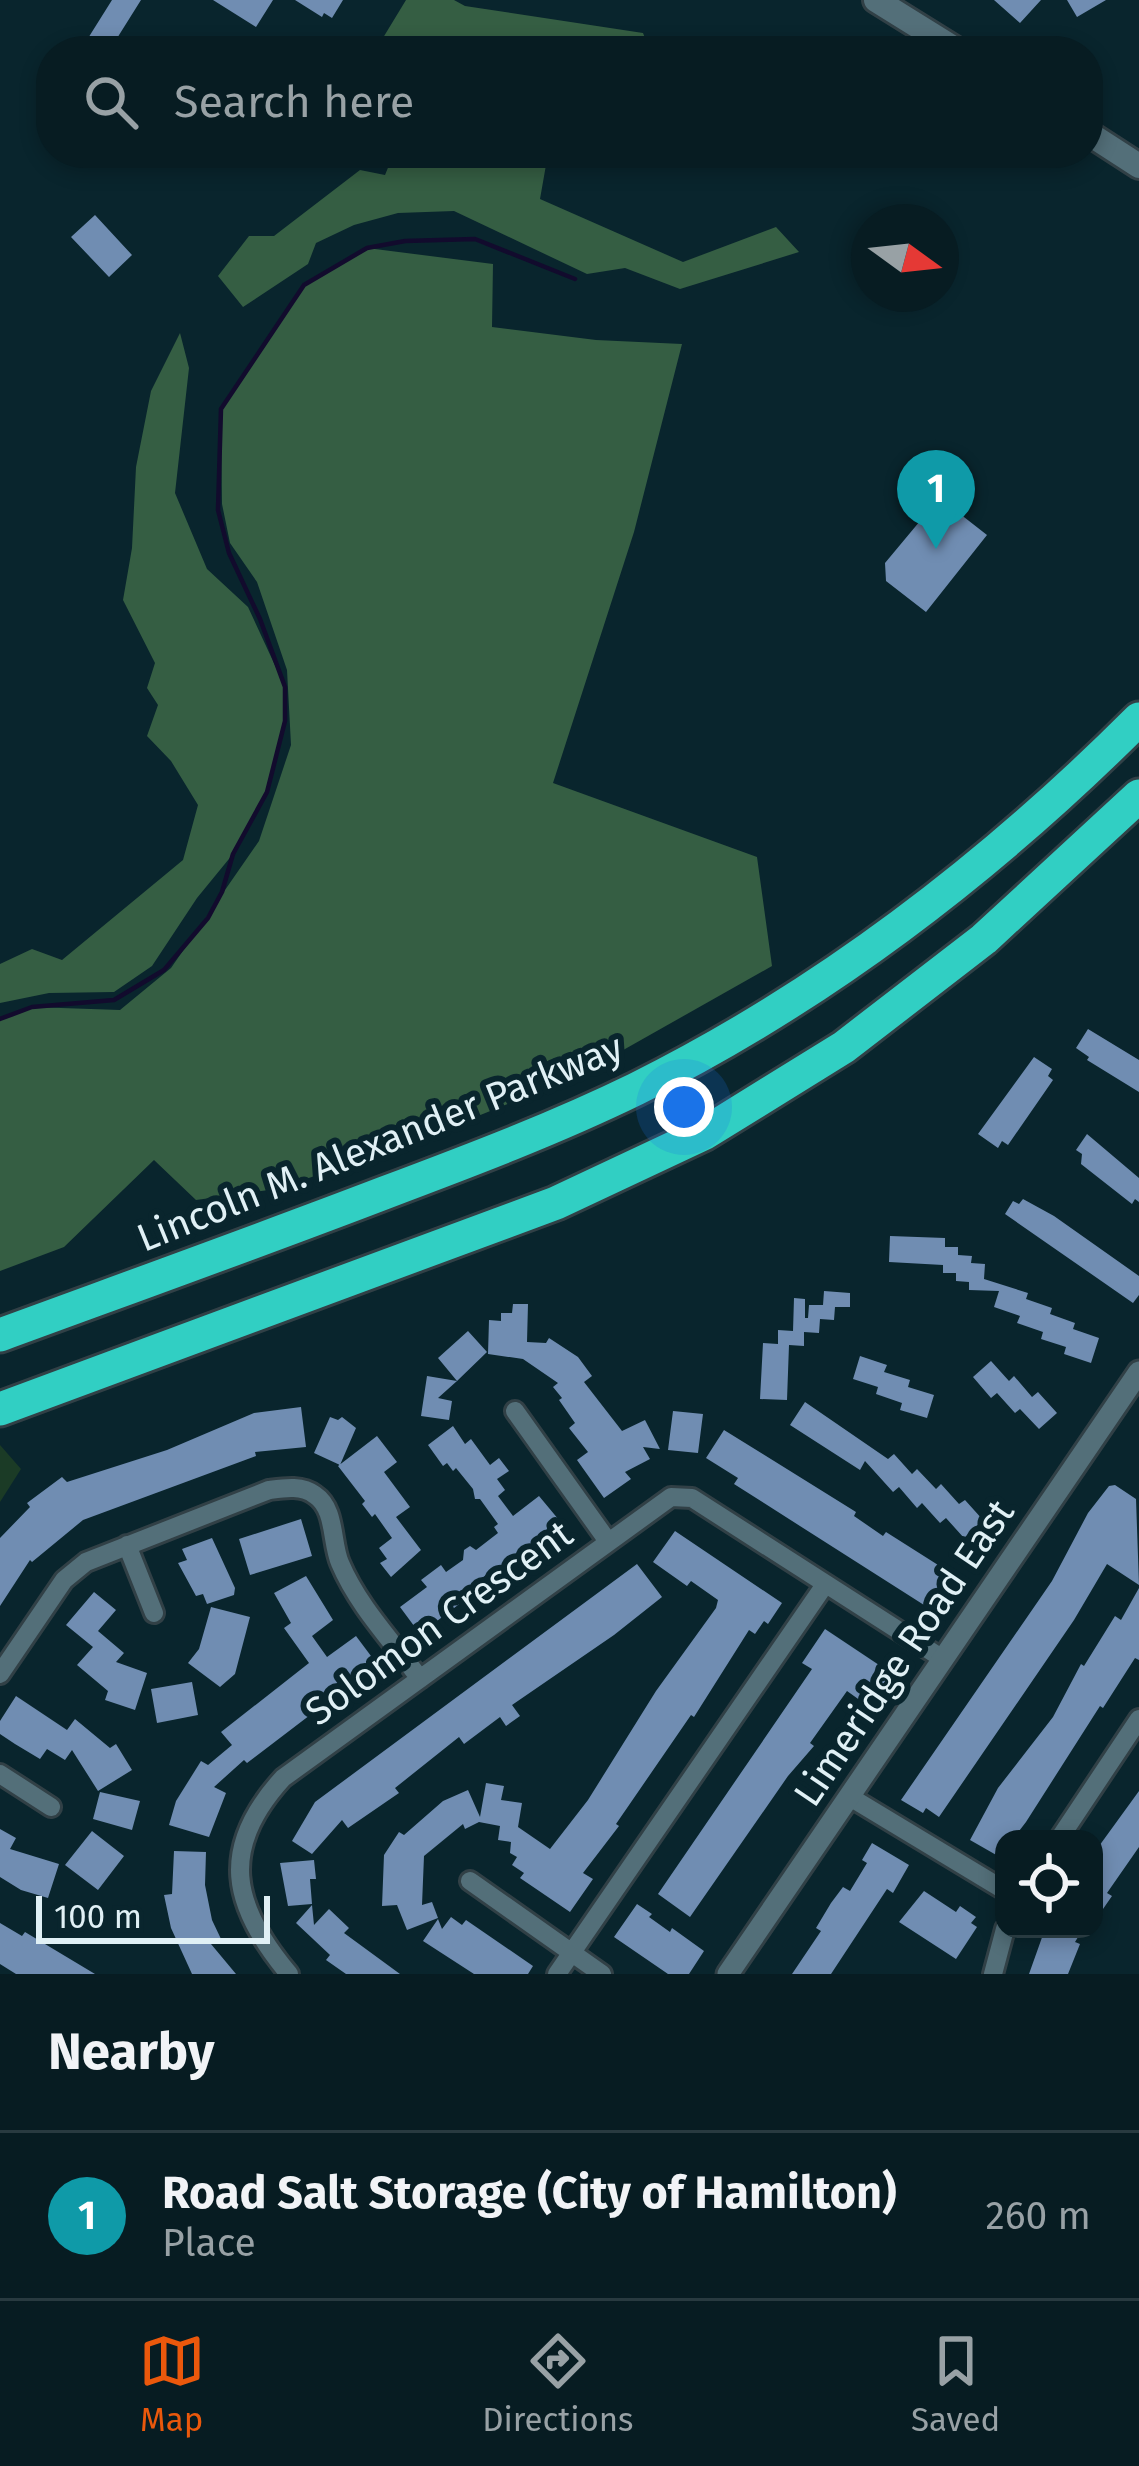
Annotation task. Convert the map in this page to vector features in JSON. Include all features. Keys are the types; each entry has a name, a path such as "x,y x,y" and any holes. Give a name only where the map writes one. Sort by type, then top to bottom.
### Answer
{"highway":[{"name":"Lincoln M. Alexander Parkway","path":"0,1335 513,1144 638,1088 816,985 965,878 1084,774 1139,718"},
{"path":"0,1409 556,1203 705,1133 844,1047 950,966 1139,796"}],"main road":[{"path":"875,0 934,36"},
{"path":"1103,143 1139,166"}],"street":[{"name":"Limeridge Road East","path":"728,1974 1139,1372"},
{"path":"515,1411 608,1540"},
{"path":"0,1674 64,1580 86,1562 269,1490 294,1487 315,1495 329,1512 339,1561 355,1592 420,1678"},
{"name":"Solomon Crescent","path":"289,1974 248,1917 240,1878 243,1840 258,1805 283,1778 670,1497 692,1498 943,1659"},
{"path":"127,1545 154,1613"},
{"path":"557,1974 824,1586"},
{"path":"1065,1830 1139,1719"},
{"path":"0,1774 51,1807"},
{"path":"850,1797 995,1885"},
{"path":"470,1881 602,1974"},
{"path":"993,1974 1003,1938"}],"green space":[{"path":"406,0 454,0 465,6 644,36 384,36"},
{"path":"388,168 545,168 540,199 683,262 776,227 799,252 680,289 625,268 587,274 454,211 398,213 354,225 316,243 308,264 243,307 218,276 249,236 274,236 360,170 385,175"},
{"path":"367,248 493,264 492,327 596,340 682,344 634,532 553,783 757,857 772,966 579,1075 404,1146 276,1189 196,1200 154,1160 64,1247 0,1271 0,1019 32,1007 120,1010 171,968 259,841 291,745 287,670 257,582 230,543 222,504 221,409 304,285"},
{"path":"180,333 189,368 175,493 207,569 248,607 285,687 285,721 267,792 233,854 152,966 114,992 49,993 0,1003 0,964 32,949 62,960 183,860 198,805 171,761 147,736 158,705 147,688 155,663 123,600 132,548 136,467 151,391"},
{"path":"0,1445 21,1469 0,1502"}],"building":[{"path":"112,0 141,0 118,36 89,36"},
{"path":"213,0 273,0 256,27"},
{"path":"295,0 343,0 332,18"},
{"path":"994,0 1041,0 1020,23"},
{"path":"1067,0 1106,0 1077,17"},
{"path":"95,215 132,255 109,277 71,237"},
{"path":"946,503 987,535 926,612 886,581 885,563 930,509"},
{"path":"1088,1029 1139,1060 1139,1092 1076,1048"},
{"path":"1034,1057 1052,1069 1048,1076 1053,1080 1008,1145 1002,1141 998,1148 978,1134"},
{"path":"1087,1134 1139,1178 1139,1202 1135,1199 1132,1204 1081,1164 1082,1154 1076,1150"},
{"path":"1023,1199 1139,1276 1139,1295 1133,1303 1005,1214 1013,1201 1019,1204"},
{"path":"890,1236 945,1238 945,1247 958,1247 958,1255 985,1264 984,1279 1028,1293 1026,1299 1075,1323 1073,1329 1099,1338 1091,1363 1064,1354 1066,1347 1041,1339 1043,1332 1017,1323 1020,1316 994,1307 999,1291 969,1290 969,1282 956,1281 956,1273 943,1273 943,1265 889,1262"},
{"path":"824,1291 850,1293 850,1307 835,1307 834,1320 820,1319 819,1333 804,1332 804,1346 789,1345 787,1400 760,1399 763,1343 778,1344 778,1330 793,1331 794,1298 805,1299 808,1318 809,1305 823,1305"},
{"path":"513,1304 528,1304 527,1342 546,1343 549,1338 578,1357 592,1376 584,1382 622,1431 645,1420 660,1449 643,1447 650,1459 625,1472 631,1479 604,1498 577,1460 588,1452 569,1428 575,1423 553,1387 558,1383 523,1359 488,1354 489,1320 501,1321 501,1313 512,1313"},
{"path":"468,1331 487,1352 457,1381 438,1358"},
{"path":"860,1356 887,1365 884,1372 910,1380 908,1387 934,1395 927,1418 900,1410 902,1403 876,1394 878,1387 853,1379"},
{"path":"991,1361 1009,1381 1014,1376 1032,1397 1038,1392 1057,1413 1039,1429 997,1393 991,1398 973,1377"},
{"path":"427,1376 457,1381 438,1398 452,1401 449,1420 421,1416"},
{"path":"805,1402 888,1459 894,1454 912,1474 917,1469 936,1489 941,1484 983,1520 964,1538 946,1518 940,1523 922,1503 917,1508 899,1487 893,1492 865,1461 860,1470 790,1425"},
{"path":"301,1407 306,1447 255,1452 256,1456 83,1520 30,1560 0,1606 0,1538 30,1507 27,1503 62,1477 67,1482 167,1450 254,1413"},
{"path":"673,1411 703,1414 698,1453 668,1450"},
{"path":"330,1417 342,1417 356,1428 340,1465 314,1453"},
{"path":"453,1426 465,1444 471,1439 490,1465 499,1458 509,1471 497,1479 505,1490 498,1496 513,1516 539,1496 564,1526 495,1577 490,1572 471,1586 475,1592 420,1634 400,1607 427,1587 421,1580 441,1565 446,1572 463,1560 464,1550 470,1546 476,1550 498,1533 494,1527 498,1524 480,1499 475,1499 473,1489 456,1468 443,1466 428,1445"},
{"path":"724,1430 856,1512 854,1516 883,1536 886,1532 957,1577 935,1612 734,1484 738,1478 706,1458"},
{"path":"377,1436 397,1462 384,1472 410,1507 396,1517 421,1550 391,1577 380,1563 387,1559 379,1548 392,1538 362,1504 365,1501 338,1466"},
{"path":"1109,1486 1136,1499 1139,1585 1107,1564 939,1817 901,1800 1052,1581 1088,1513"},
{"path":"301,1519 312,1556 250,1575 239,1539"},
{"path":"675,1531 782,1603 768,1624 764,1621 755,1634 749,1630 694,1717 691,1715 583,1873 593,1879 570,1912 520,1878 524,1873 512,1865 517,1857 510,1853 511,1842 498,1840 500,1826 479,1822 465,1829 463,1824 424,1856 422,1905 432,1902 438,1918 407,1930 397,1905 382,1906 384,1855 399,1832 404,1835 443,1801 468,1790 480,1817 486,1783 504,1786 501,1800 522,1803 518,1827 550,1849 588,1800 656,1691 716,1608 718,1600 653,1562"},
{"path":"212,1538 235,1588 234,1595 207,1604 203,1594 196,1596 178,1563 187,1560 182,1549"},
{"path":"637,1564 662,1597 512,1705 520,1716 506,1726 500,1717 464,1744 459,1737 395,1788 399,1793 348,1828 342,1820 312,1854 292,1841 315,1802"},
{"path":"306,1576 333,1620 312,1636 327,1657 356,1636 377,1664 214,1787 226,1793 209,1837 169,1825 176,1801 201,1761 208,1765 232,1745 221,1732 309,1663 284,1628 291,1623 274,1593"},
{"path":"1139,1588 1139,1660 1135,1658 1103,1708 1100,1706 1020,1830 995,1830 995,1854 970,1840 998,1788 1053,1717 1081,1664 1084,1666 1115,1616 1121,1620"},
{"path":"94,1592 116,1610 98,1631 124,1653 116,1662 147,1673 135,1710 105,1700 108,1691 77,1665 93,1647 66,1625"},
{"path":"211,1607 250,1617 235,1674 220,1687 188,1663 199,1649"},
{"path":"825,1629 891,1673 868,1706 847,1691 810,1743 814,1746 690,1917 658,1894 812,1669 802,1663"},
{"path":"192,1682 198,1715 157,1723 151,1689"},
{"path":"16,1696 67,1730 75,1719 110,1748 116,1744 132,1770 98,1791 72,1750 65,1760 47,1749 40,1759 15,1744 0,1734 0,1721"},
{"path":"1139,1791 1139,1847 1107,1893 1112,1896 1103,1909 1103,1841"},
{"path":"100,1792 140,1801 132,1830 93,1819"},
{"path":"0,1829 16,1838 10,1849 59,1864 48,1898 0,1877"},
{"path":"92,1831 124,1856 98,1890 65,1865"},
{"path":"872,1843 909,1865 893,1893 887,1889 831,1974 792,1974 821,1931 816,1928 831,1903 843,1887 850,1891 867,1863 862,1860"},
{"path":"174,1851 206,1852 205,1885 221,1939 211,1944 236,1974 192,1974 171,1928 164,1895 172,1894"},
{"path":"314,1860 312,1904 288,1906 280,1863"},
{"path":"924,1891 956,1912 960,1906 976,1917 971,1923 977,1927 956,1959 899,1922"},
{"path":"637,1904 670,1932 672,1928 704,1951 689,1974 668,1974 614,1937"},
{"path":"312,1905 314,1925 329,1909 349,1928 344,1933 400,1974 346,1974 326,1960 330,1955 296,1923"},
{"path":"451,1917 462,1925 466,1920 533,1966 528,1974 474,1974 423,1941 438,1919 442,1929"},
{"path":"0,1923 22,1936 25,1932 95,1974 16,1974 0,1964"},
{"path":"1042,1938 1077,1938 1075,1942 1080,1944 1068,1974 1029,1974"}],"waterway":[{"path":"0,1019 32,1007 114,1000 164,970 208,918 233,854 267,792 285,721 285,687 229,553 218,510 221,409 304,285 367,248 405,241 475,239 575,279"}],"place":[{"name":"Road Salt Storage (City of Hamilton)","path":"936,549"}]}
